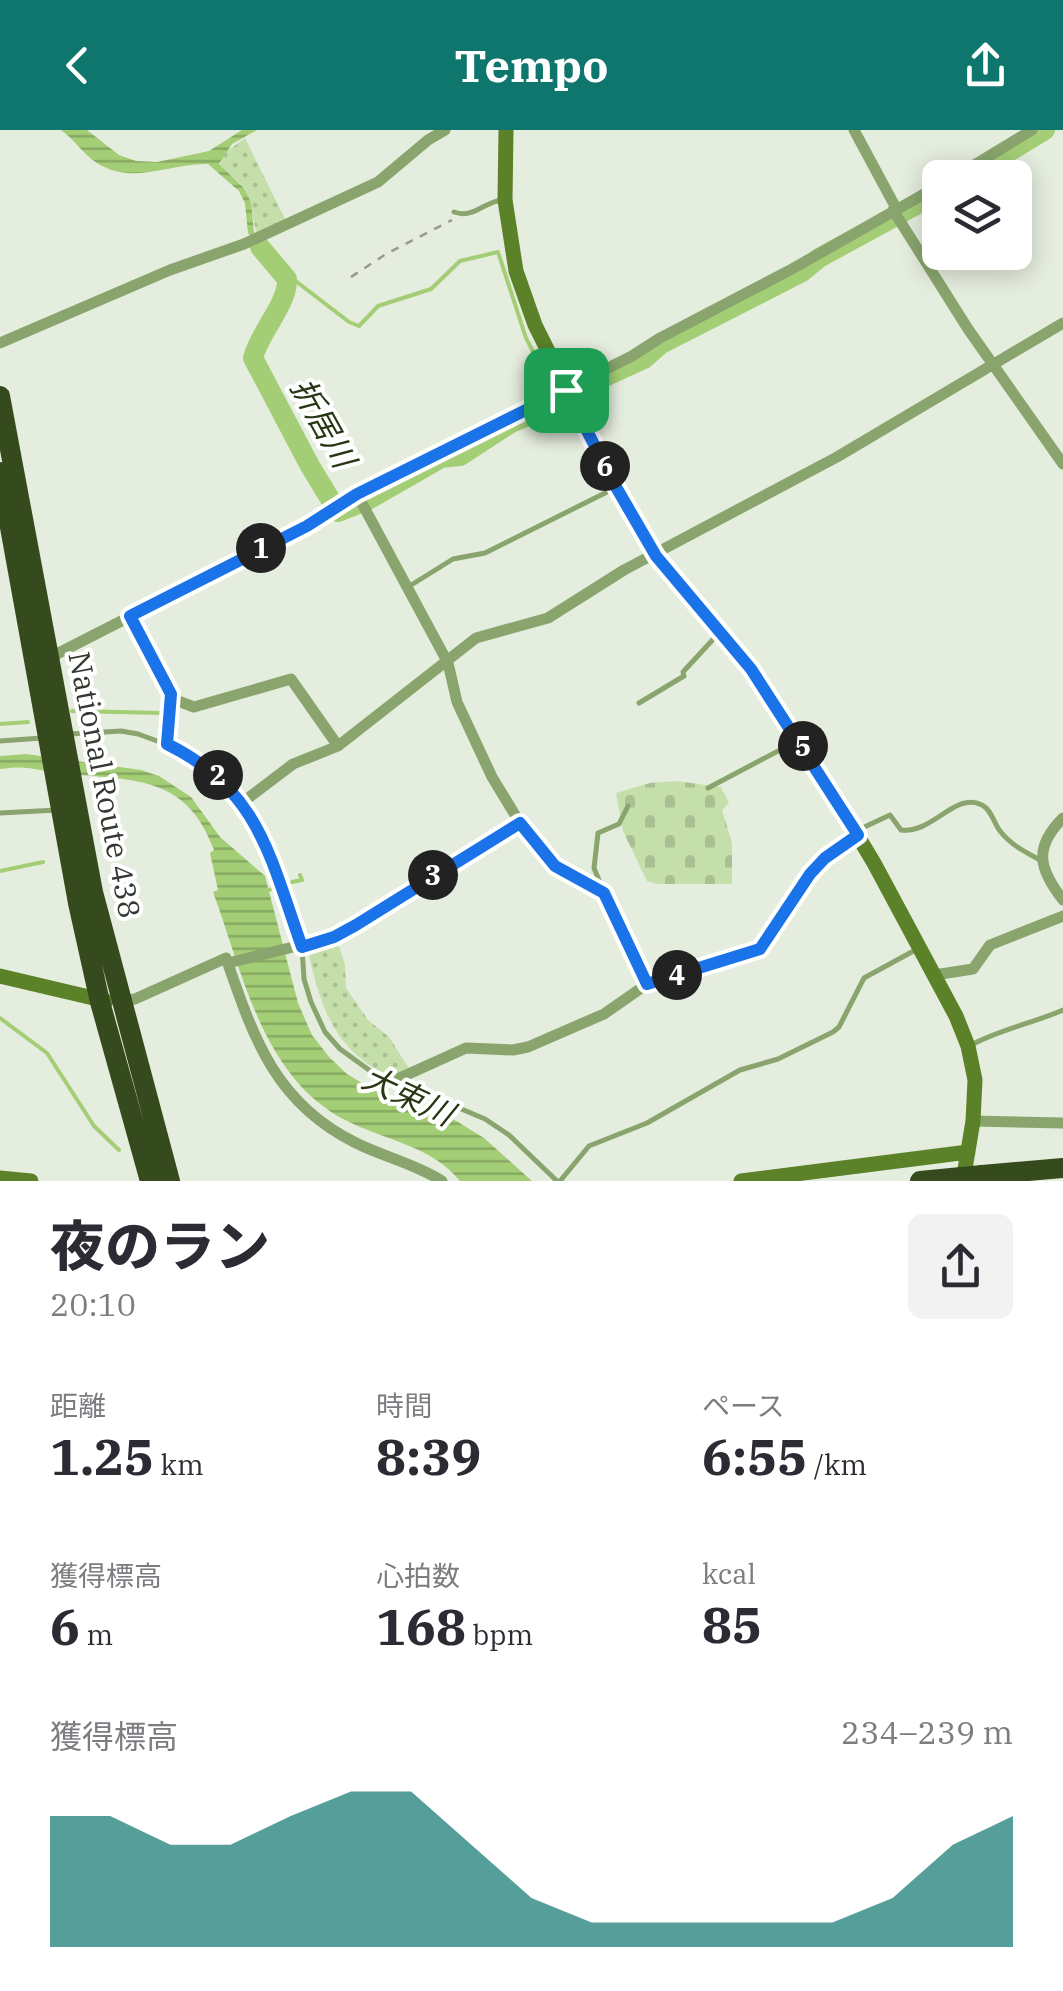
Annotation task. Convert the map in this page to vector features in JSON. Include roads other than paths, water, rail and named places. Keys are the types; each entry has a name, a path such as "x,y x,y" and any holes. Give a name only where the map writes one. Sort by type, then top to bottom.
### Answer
{"highway":[{"name":"National Route 438","path":"0,396 65,806 150,1181"},
{"name":"National Route 438","path":"0,472 41,661"},
{"name":"National Route 438","path":"110,1001 170,1181"},
{"path":"920,1181 1063,1168"}],"street":[{"path":"0,343 378,182 445,130"},
{"path":"506,130 505,200 511,247 524,297 566,390 656,556 751,669 800,740 921,947 968,1046 975,1080 968,1152 972,1178"},
{"path":"854,130 896,213 993,366 1063,464"},
{"path":"983,160 1032,130"},
{"path":"41,661 307,526 335,506 360,499 922,196"},
{"path":"243,802 293,764 338,746 486,633 536,624 624,570 837,457 1063,324"},
{"path":"360,499 448,663 457,702 492,778 520,823 555,866 604,893 647,984"},
{"path":"130,616 178,701 194,707 291,679 338,746"},
{"path":"167,744 171,694"},
{"path":"1063,818 1040,860 1063,900"},
{"path":"230,962 334,937 520,823"},
{"path":"393,1081 466,1048 528,1047 604,1014 647,984 760,949 810,874 857,833"},
{"path":"934,975 974,969 990,945 1063,916"},
{"path":"0,976 110,1001 135,1000 226,958 263,1055 303,1108 342,1136 442,1181"},
{"path":"973,1121 1063,1123"},
{"path":"740,1181 968,1152"},
{"path":"0,1178 31,1181"}],"lane":[{"path":"454,212 462,215 505,200"},
{"path":"408,587 453,558 485,553 616,487"},
{"path":"640,703 684,676 720,632"},
{"path":"0,741 120,731 167,744 202,763 243,802 258,826 304,979 325,1032 355,1062 485,1119 510,1135 558,1181 577,1158 598,1142 647,1123 740,1070 778,1059 833,1032 864,978 921,947"},
{"path":"708,788 800,740"},
{"path":"857,833 887,816 894,818 901,830 914,831 936,822 951,808 975,803 988,810 997,828 1018,848 1040,860"},
{"path":"0,813 65,806"},
{"path":"604,893 594,868 598,833 620,824 628,806"},
{"path":"968,1046 998,1031 1063,1010"}],"waterway":[{"name":"折居川","path":"996,160 1045,130"},
{"name":"折居川","path":"583,387 644,359 661,344 802,272 819,258 922,202"},
{"name":"折居川","path":"260,247 287,279 283,298 253,358 338,512 366,501 441,458 460,456 511,423 556,405"},
{"path":"287,279 359,326 378,306 431,289 460,261 498,252 526,338 550,384"},
{"path":"72,711 162,713"},
{"path":"0,724 28,722"},
{"path":"0,871 43,862"},
{"path":"292,882 302,880 300,875"},
{"path":"269,890 276,887"},
{"path":"0,1018 47,1053 94,1126 119,1150"}],"water label":[{"name":"大束川","path":"408,1096"}]}
